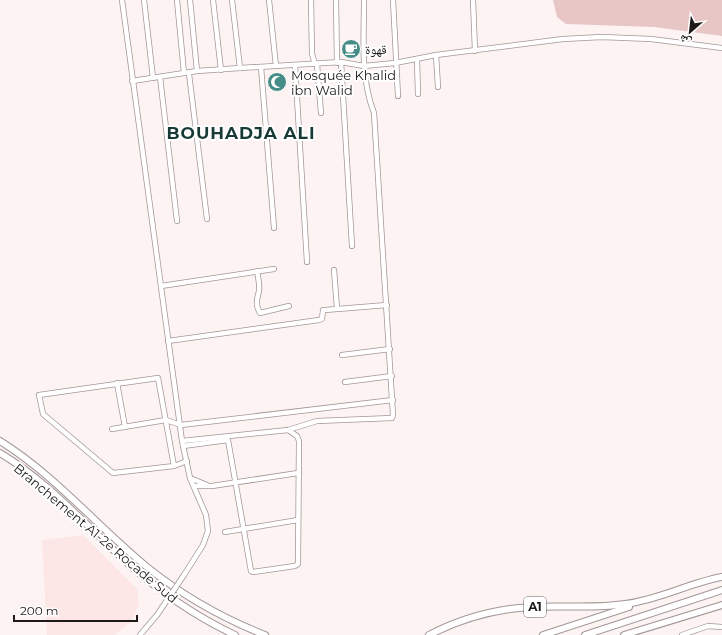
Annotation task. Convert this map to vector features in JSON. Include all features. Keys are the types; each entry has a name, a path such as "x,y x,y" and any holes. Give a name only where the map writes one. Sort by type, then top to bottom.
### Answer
{"highway":[{"name":"Branchement A1-2e Rocade Sud","path":"0,441 39,468 126,549 160,577 199,604 244,627 265,635"},
{"name":"Branchement A1-2e Rocade Sud","path":"0,453 45,487 131,566 164,593 206,621 235,635"},
{"name":"A1","path":"429,635 464,620 510,609 588,607 646,601 722,577"},
{"path":"585,635 722,590"},
{"path":"543,635 646,601"}],"main road":[{"path":"624,635 722,605"}],"street":[{"path":"122,0 183,444 190,478 206,516 208,531 203,546 157,615 140,635"},
{"path":"144,0 153,78"},
{"path":"177,0 206,220"},
{"path":"190,0 197,71"},
{"path":"213,0 221,70"},
{"path":"232,0 240,68"},
{"path":"269,0 276,66"},
{"path":"311,0 312,54 316,64 321,113"},
{"path":"336,0 352,246"},
{"path":"183,444 288,430 317,421 392,418 394,411 394,400 374,113 367,95 364,66 364,0"},
{"path":"393,0 398,96"},
{"path":"473,0 475,51"},
{"path":"132,81 197,71 240,68 339,63 364,66 396,63 436,55 563,39 602,36 651,39 722,48"},
{"path":"436,55 438,87"},
{"path":"417,60 418,94"},
{"path":"295,65 307,262"},
{"path":"261,67 274,228"},
{"path":"160,77 177,221"},
{"path":"161,286 274,269"},
{"path":"334,270 337,308"},
{"path":"257,271 259,291 256,296 257,307 260,313 289,306"},
{"path":"168,341 320,320 323,317 323,310 387,305"},
{"path":"342,355 390,349"},
{"path":"345,382 392,376"},
{"path":"174,466 158,378 39,395 42,412 113,473 174,466 187,461"},
{"path":"117,383 125,427"},
{"path":"112,429 166,420 180,425 394,400"},
{"path":"183,444 228,440 252,572 295,566 298,564 299,441 297,436 288,430"},
{"path":"194,486 236,483 298,473"},
{"path":"190,478 210,486"},
{"path":"225,532 298,520"},
{"path":"682,635 689,634 708,626 722,627"}],"shaded area":[{"path":"553,0 722,0 722,36 654,27 566,24 557,17"},
{"path":"83,535 137,589 139,604 131,622 114,635 47,635 42,540"}],"place":[{"name":"قهوة","path":"351,49"},
{"name":"Mosquée Khalid ibn Walid","path":"277,82"}],"district":[{"name":"BOUHADJA ALI","path":"241,133"}]}
